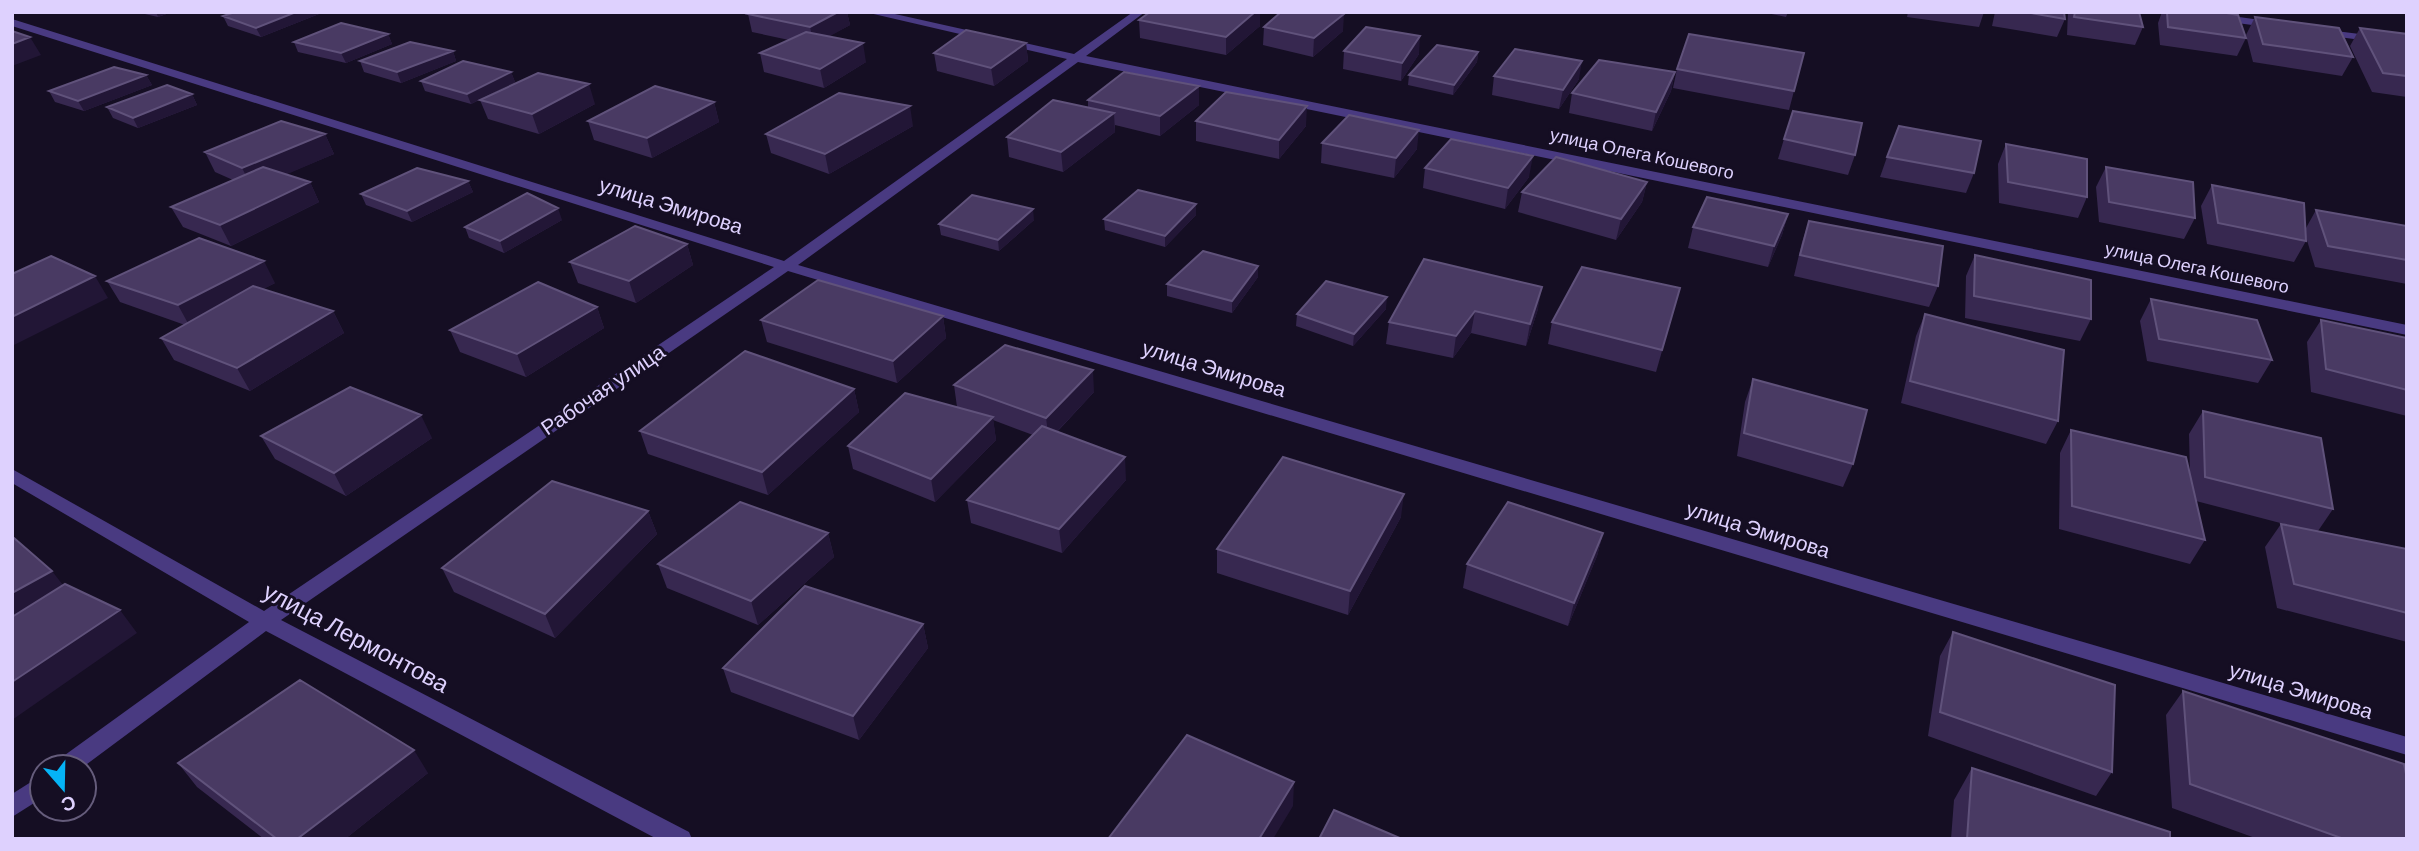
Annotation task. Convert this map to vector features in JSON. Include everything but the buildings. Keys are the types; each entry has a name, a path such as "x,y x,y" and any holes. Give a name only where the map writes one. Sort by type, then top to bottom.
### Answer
{"street":[{"path":"12,17 26,12"},
{"name":"улица Олега Кошевого","path":"870,12 1077,58 2407,331"},
{"name":"Рабочая улица","path":"85,753 265,621 786,265 1140,12"},
{"path":"2176,12 2284,27"},
{"name":"улица Эмирова","path":"12,22 786,265 2407,746"},
{"path":"2312,30 2407,43"},
{"name":"улица Лермонтова","path":"12,475 265,621 680,839"},
{"path":"12,807 28,795"}]}
